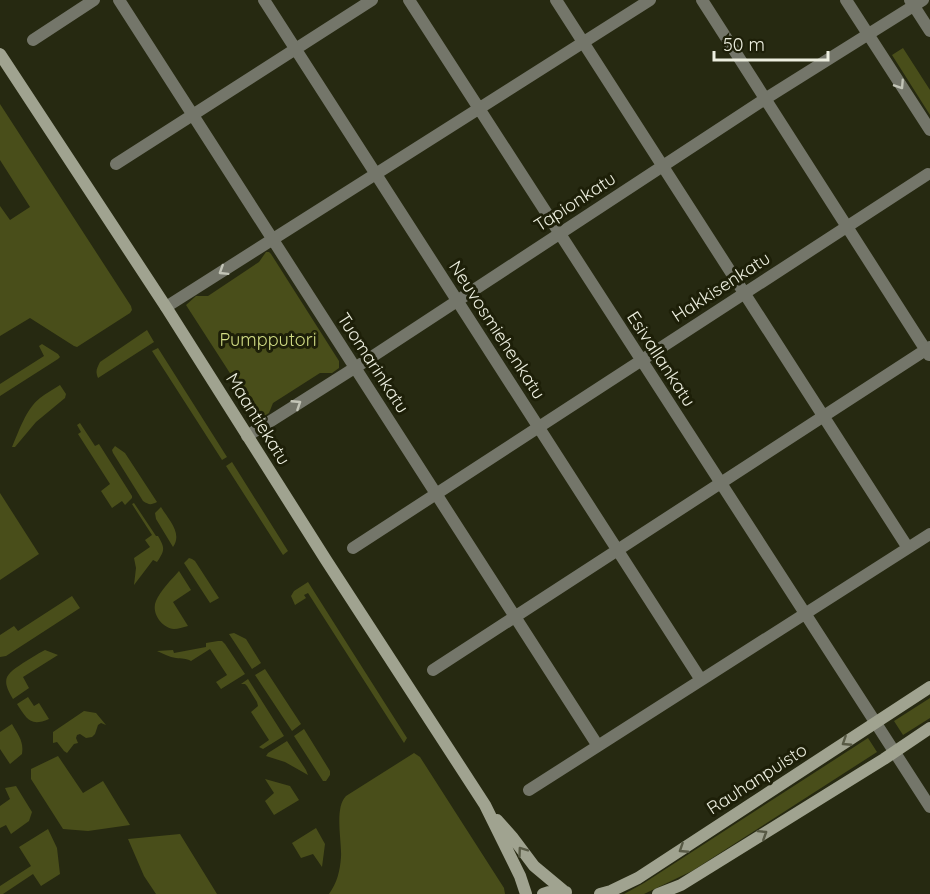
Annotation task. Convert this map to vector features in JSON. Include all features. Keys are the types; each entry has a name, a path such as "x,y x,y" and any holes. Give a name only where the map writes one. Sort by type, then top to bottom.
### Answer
{"main road":[{"name":"Maantiekatu","path":"0,54 166,307 484,805 520,876 526,894"},
{"name":"Rauhanpuisto","path":"600,894 638,878 930,687"},
{"path":"658,894 681,885 930,728"},
{"name":"Maantiekatu","path":"484,805 534,866 566,893"},
{"path":"543,894 566,893"}],"street":[{"path":"33,40 94,0"},
{"name":"Tuomarinkatu","path":"119,0 598,746"},
{"name":"Neuvosmiehenkatu","path":"264,0 700,680"},
{"path":"116,164 372,0"},
{"name":"Esivallankatu","path":"409,0 930,807"},
{"path":"556,0 908,548"},
{"path":"166,307 650,0"},
{"path":"433,670 823,416 929,351 702,0"},
{"path":"846,0 930,130"},
{"path":"916,2 930,31"},
{"name":"Tapionkatu","path":"248,436 916,2"},
{"name":"Hakkisenkatu","path":"353,548 928,174"},
{"path":"529,789 930,534"}],"green space":[{"path":"903,48 930,90 930,115 892,55"},
{"path":"0,104 131,306 130,313 77,347 30,318 0,336 0,206 10,220 30,207 0,160"},
{"name":"Pumpputori","path":"266,252 271,254 339,361 339,368 332,373 320,373 273,403 269,413 261,418 186,305 196,296 208,296 259,262"},
{"path":"147,330 154,342 98,378 97,370 100,362"},
{"path":"42,344 60,357 0,396 0,384 44,356 39,346"},
{"path":"158,348 227,457 222,460 152,351"},
{"path":"60,385 66,394 65,398 36,422 15,447 12,447 31,408 40,398"},
{"path":"80,423 95,446 99,444 132,496 125,505 122,501 112,508 101,491 110,484 78,434 81,432 77,425"},
{"path":"115,446 125,453 157,502 150,504 143,501 113,453"},
{"path":"232,462 288,551 283,555 226,466"},
{"path":"0,493 39,554 0,580"},
{"path":"134,503 158,536 163,549 157,562 153,560 134,585 136,568 134,558 150,547 145,540 152,535 132,504"},
{"path":"161,507 175,531 176,542 173,547 156,519 155,513"},
{"path":"189,558 195,561 219,598 210,603 184,563"},
{"path":"179,571 191,590 173,602 188,626 174,629 161,623 156,614 155,605 160,593"},
{"path":"308,582 407,738 404,743 308,593 304,595 306,598 295,605 291,596 294,591"},
{"path":"72,596 80,608 6,656 0,657 0,635 14,626 18,631"},
{"path":"234,633 246,639 261,663 252,669 229,634"},
{"path":"218,641 225,644 245,674 221,689 216,682 227,675 210,649 191,661 171,657 157,651 173,650 174,653 206,647 206,643"},
{"path":"45,650 58,655 23,677 29,688 13,699 6,682 9,674"},
{"path":"265,669 301,724 292,731 255,675"},
{"path":"248,679 284,736 263,749 259,747 269,740 251,712 258,706 257,702 247,686 241,684"},
{"path":"28,697 34,706 39,703 49,719 33,722 27,717 17,704"},
{"path":"930,698 930,718 903,735 894,721"},
{"path":"84,711 96,713 106,725 101,723 98,725 92,737 77,735 78,743 74,744 67,753 57,742 53,743 53,732"},
{"path":"12,724 20,738 22,754 10,764 0,749 0,732"},
{"path":"304,729 330,771 326,781 323,781 294,736"},
{"path":"868,738 877,752 692,871 644,894 624,894 644,883"},
{"path":"287,741 308,775 285,762 266,756"},
{"path":"414,753 420,757 504,888 505,894 329,894 340,867 339,816 342,801 346,796"},
{"path":"58,756 83,793 103,781 130,825 88,831 63,829 31,779 31,769"},
{"path":"265,779 290,786 299,800 274,815 265,801 274,793"},
{"path":"16,786 32,812 29,821 11,834 6,825 0,828 0,806 10,799 5,788"},
{"path":"316,828 325,844 322,867 313,854 301,858 292,843"},
{"path":"48,829 57,848 60,874 41,886 33,874 0,894 0,886 31,866 19,847"},
{"path":"180,834 217,894 156,894 144,876 128,839"}]}
